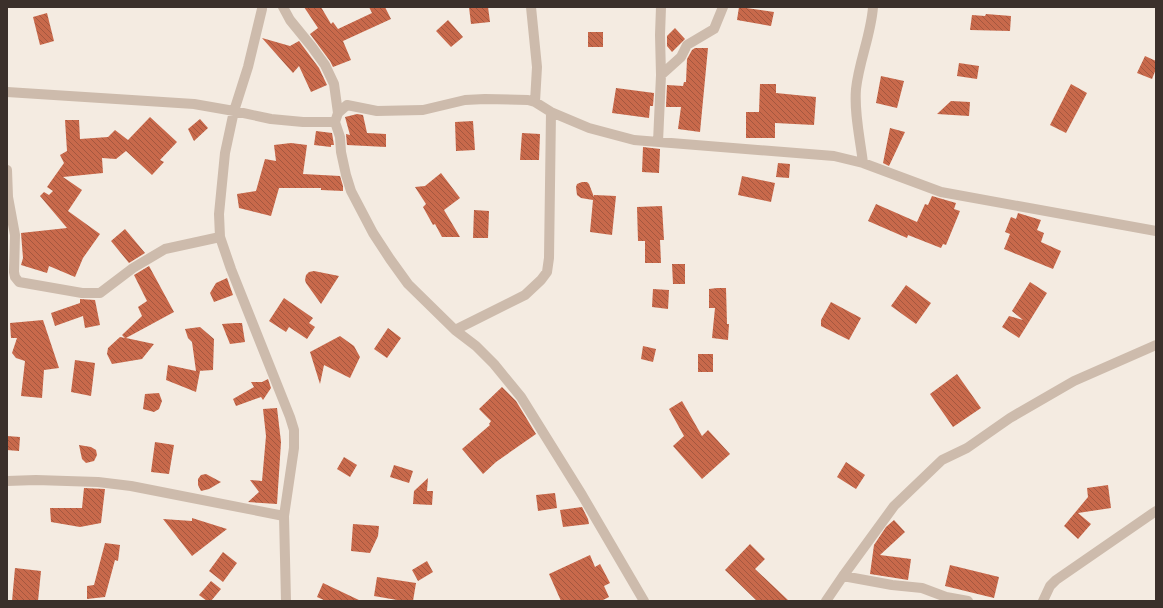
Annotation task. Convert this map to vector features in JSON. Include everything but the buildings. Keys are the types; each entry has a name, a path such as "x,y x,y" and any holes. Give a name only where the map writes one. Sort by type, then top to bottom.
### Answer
{"street":[{"path":"283,7 290,20 325,65 334,84 341,152 346,175 351,191 373,233 408,284 455,330 476,346 494,364 521,397 582,495 644,601"},
{"path":"531,7 537,67 535,102"},
{"path":"658,142 661,75 661,7"},
{"path":"661,75 681,57 687,45 714,29 724,7"},
{"path":"864,162 856,118 856,88 874,7"},
{"path":"263,8 248,67 234,111 225,153 219,214 220,237 231,269 294,430 292,471 284,516 286,601"},
{"path":"7,92 194,104 271,119 303,122 337,118 347,105 377,111 423,110 464,100 528,100 535,102 551,112 578,124 600,132 634,140 834,156 864,162 941,192 1156,231"},
{"path":"455,330 525,295 536,287 547,272 549,258 551,112"},
{"path":"7,170 8,197 15,235 14,272 15,277 19,282 82,292 100,293 134,268 165,249 220,237"},
{"path":"826,601 894,506 942,460 967,448 1010,418 1074,381 1156,345"},
{"path":"7,481 36,480 98,482 131,486 284,516"},
{"path":"1043,601 1050,586 1056,580 1156,512"},
{"path":"843,576 892,585 922,588 946,597 968,601"}]}
